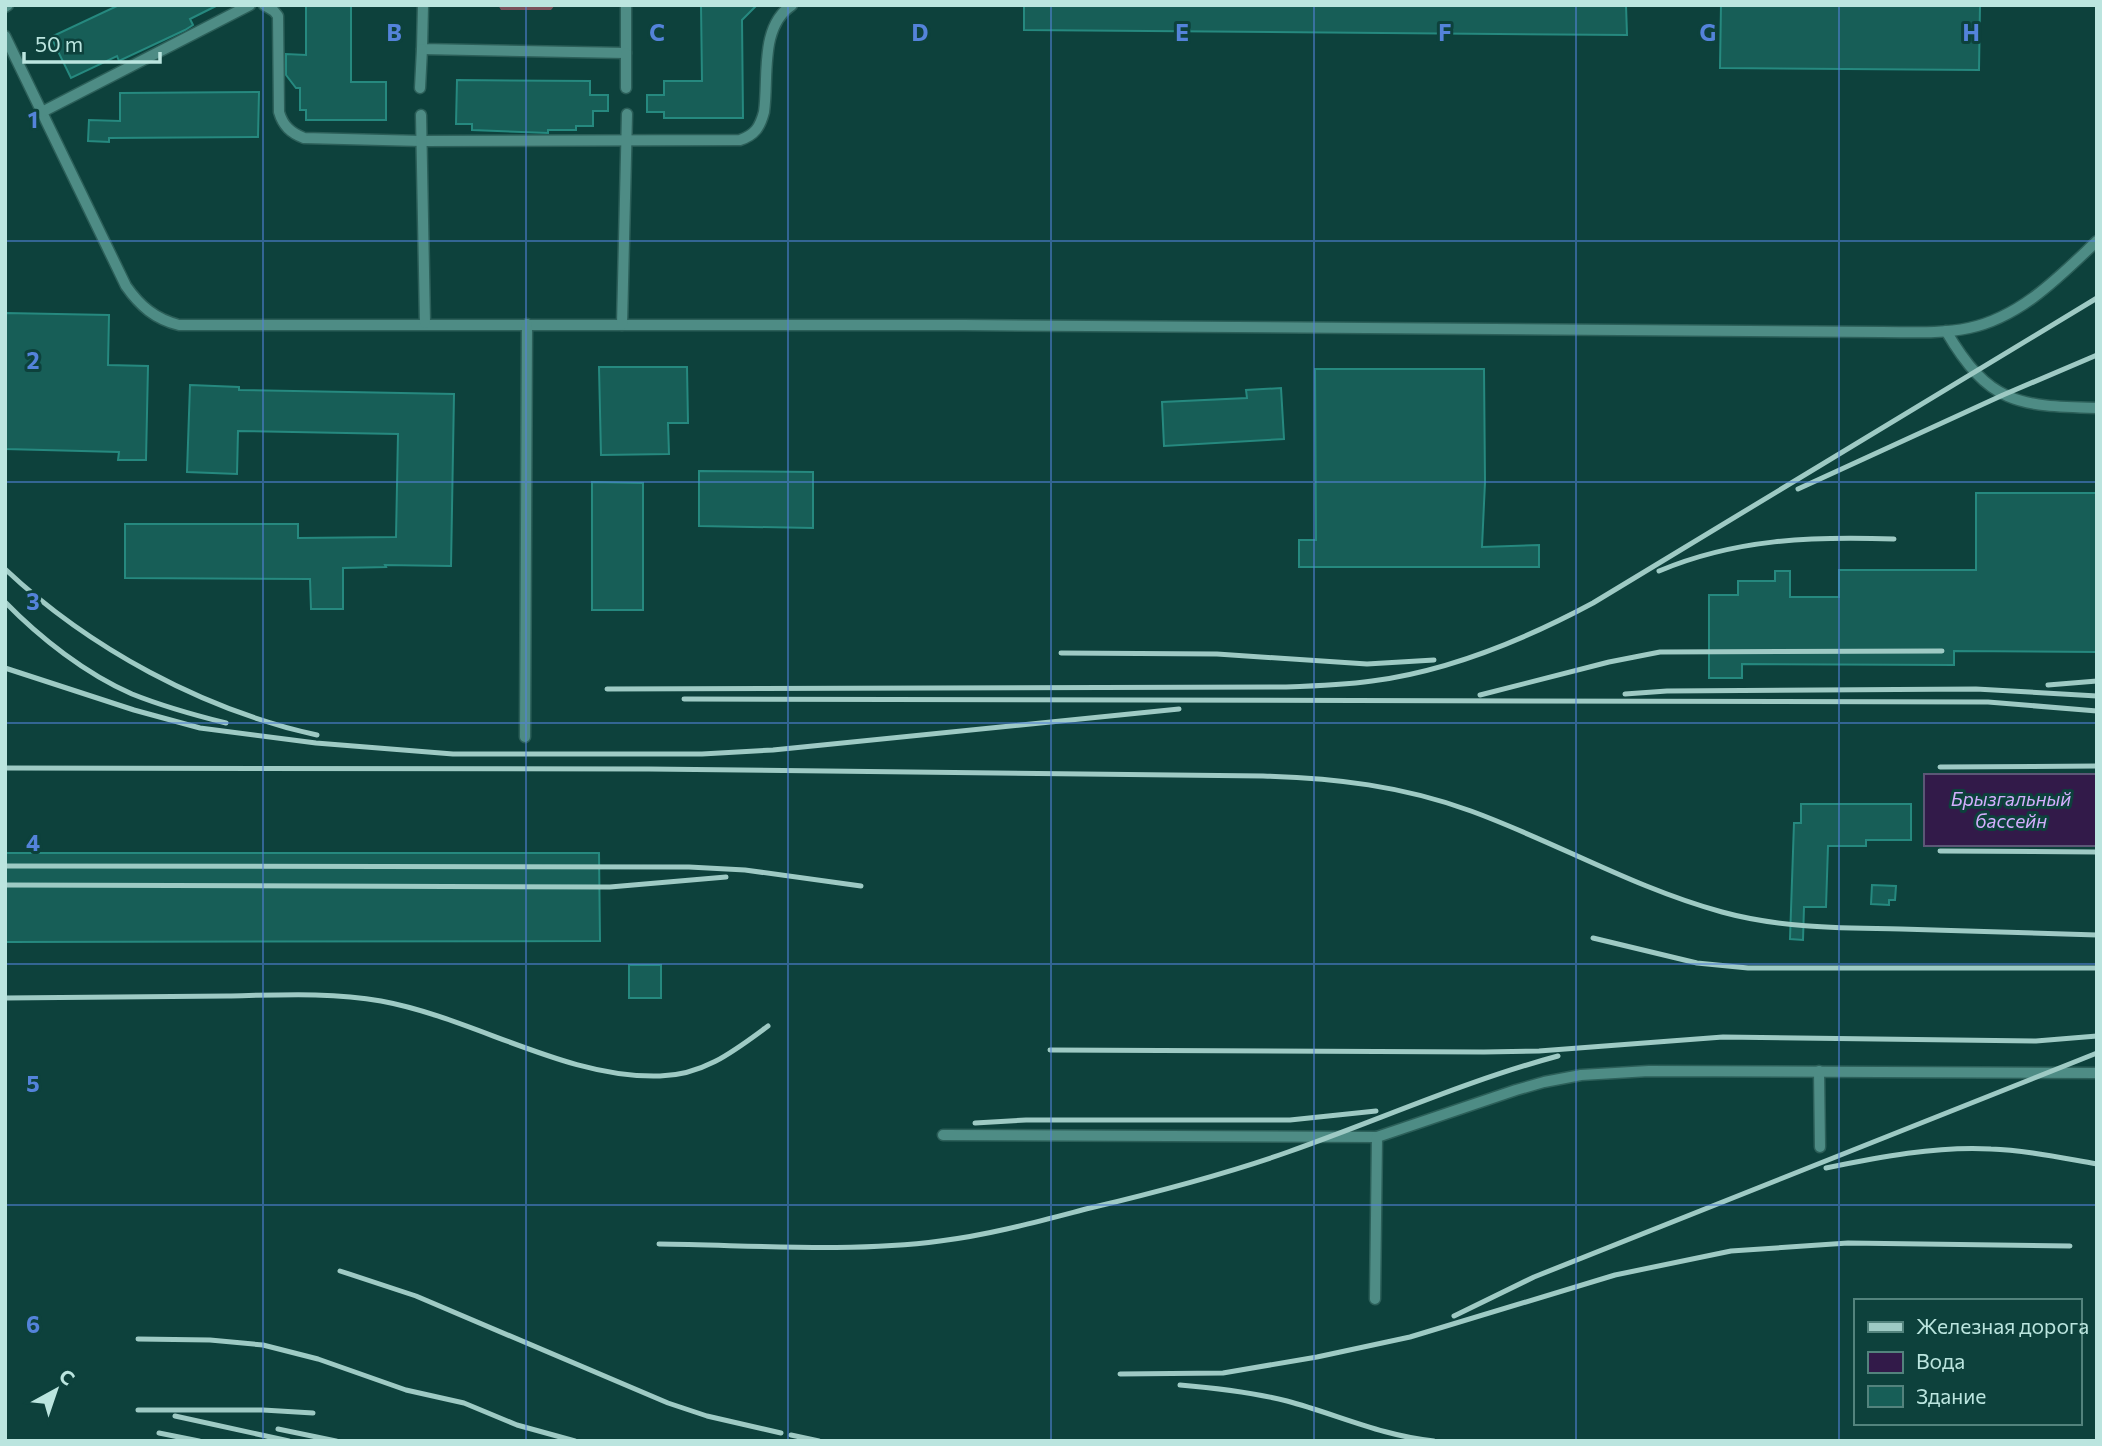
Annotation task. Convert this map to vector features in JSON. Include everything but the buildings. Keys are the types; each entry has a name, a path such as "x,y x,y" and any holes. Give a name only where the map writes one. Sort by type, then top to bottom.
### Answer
{"lane":[{"path":"42,112 250,5"},
{"path":"264,5 278,16 279,112 281,121 294,134 317,139 422,141 740,140 751,136 761,124 764,112 770,33 777,19 792,5"},
{"path":"420,88 423,5"},
{"path":"626,5 626,88"},
{"path":"5,36 125,286 137,301 163,321 179,325 425,323 1946,331 1983,324 2019,307 2050,284 2097,241"},
{"path":"422,49 626,54"},
{"path":"622,325 627,114"},
{"path":"421,115 425,323"},
{"path":"525,737 527,324"},
{"path":"1946,331 1966,363 1987,384 2003,395 2051,408 2097,408"},
{"path":"943,1135 1377,1137 1516,1090 1564,1077 1649,1071 2097,1073"},
{"path":"1819,1071 1820,1147"},
{"path":"1375,1299 1377,1137"}],"shaded area":[{"path":"498,5 555,5 551,10 501,10"}],"water":[{"name":"Брызгальный бассейн","path":"1924,774 2097,774 2097,846 1924,846"}],"railway":[{"path":"607,689 1286,687 1361,682 1429,670 1513,641 1593,603 2097,298"},
{"path":"1798,489 2097,355"},
{"path":"1659,571 1716,552 1774,542 1833,538 1894,539"},
{"path":"5,569 73,625 150,672 232,710 317,735"},
{"path":"5,602 64,654 115,686 155,702 226,723"},
{"path":"1480,695 1609,662 1660,652 1942,651"},
{"path":"1061,653 1217,654 1367,664 1434,660"},
{"path":"5,668 134,710 200,728 316,743 453,754 702,754 773,750 1179,709"},
{"path":"2048,685 2097,681"},
{"path":"1625,694 1667,691 1976,689 2097,696"},
{"path":"684,699 1988,702 2097,711"},
{"path":"1940,767 2097,766"},
{"path":"5,768 649,769 1263,776 1316,779 1394,789 1445,802 1503,823 1626,878 1689,902 1744,917 1833,927 2097,935"},
{"path":"1940,851 2097,852"},
{"path":"5,866 689,867 745,870 861,886"},
{"path":"5,885 610,887 726,877"},
{"path":"1593,938 1697,963 1748,968 2097,968"},
{"path":"5,998 304,995 362,998 416,1009 590,1068 660,1076 691,1071 718,1060 768,1026"},
{"path":"1050,1050 1484,1052 1539,1051 1723,1037 2036,1041 2097,1036"},
{"path":"1454,1316 1534,1277 2097,1053"},
{"path":"659,1244 871,1247 940,1241 996,1231 1239,1168 1489,1077 1558,1056"},
{"path":"975,1123 1026,1120 1290,1120 1376,1111"},
{"path":"1826,1168 1908,1153 1949,1149 2017,1151 2097,1164"},
{"path":"1120,1374 1223,1373 1317,1357 1410,1337 1615,1275 1731,1251 1848,1243 2070,1246"},
{"path":"340,1271 416,1296 668,1403 707,1416 781,1433"},
{"path":"138,1339 210,1340 263,1345 318,1359 406,1390 464,1403 517,1425 575,1441"},
{"path":"1180,1385 1274,1398 1378,1430 1434,1441"},
{"path":"138,1410 263,1410 313,1413"},
{"path":"175,1416 289,1441"},
{"path":"278,1429 336,1441"},
{"path":"159,1433 199,1441"},
{"path":"791,1435 819,1441"}]}
